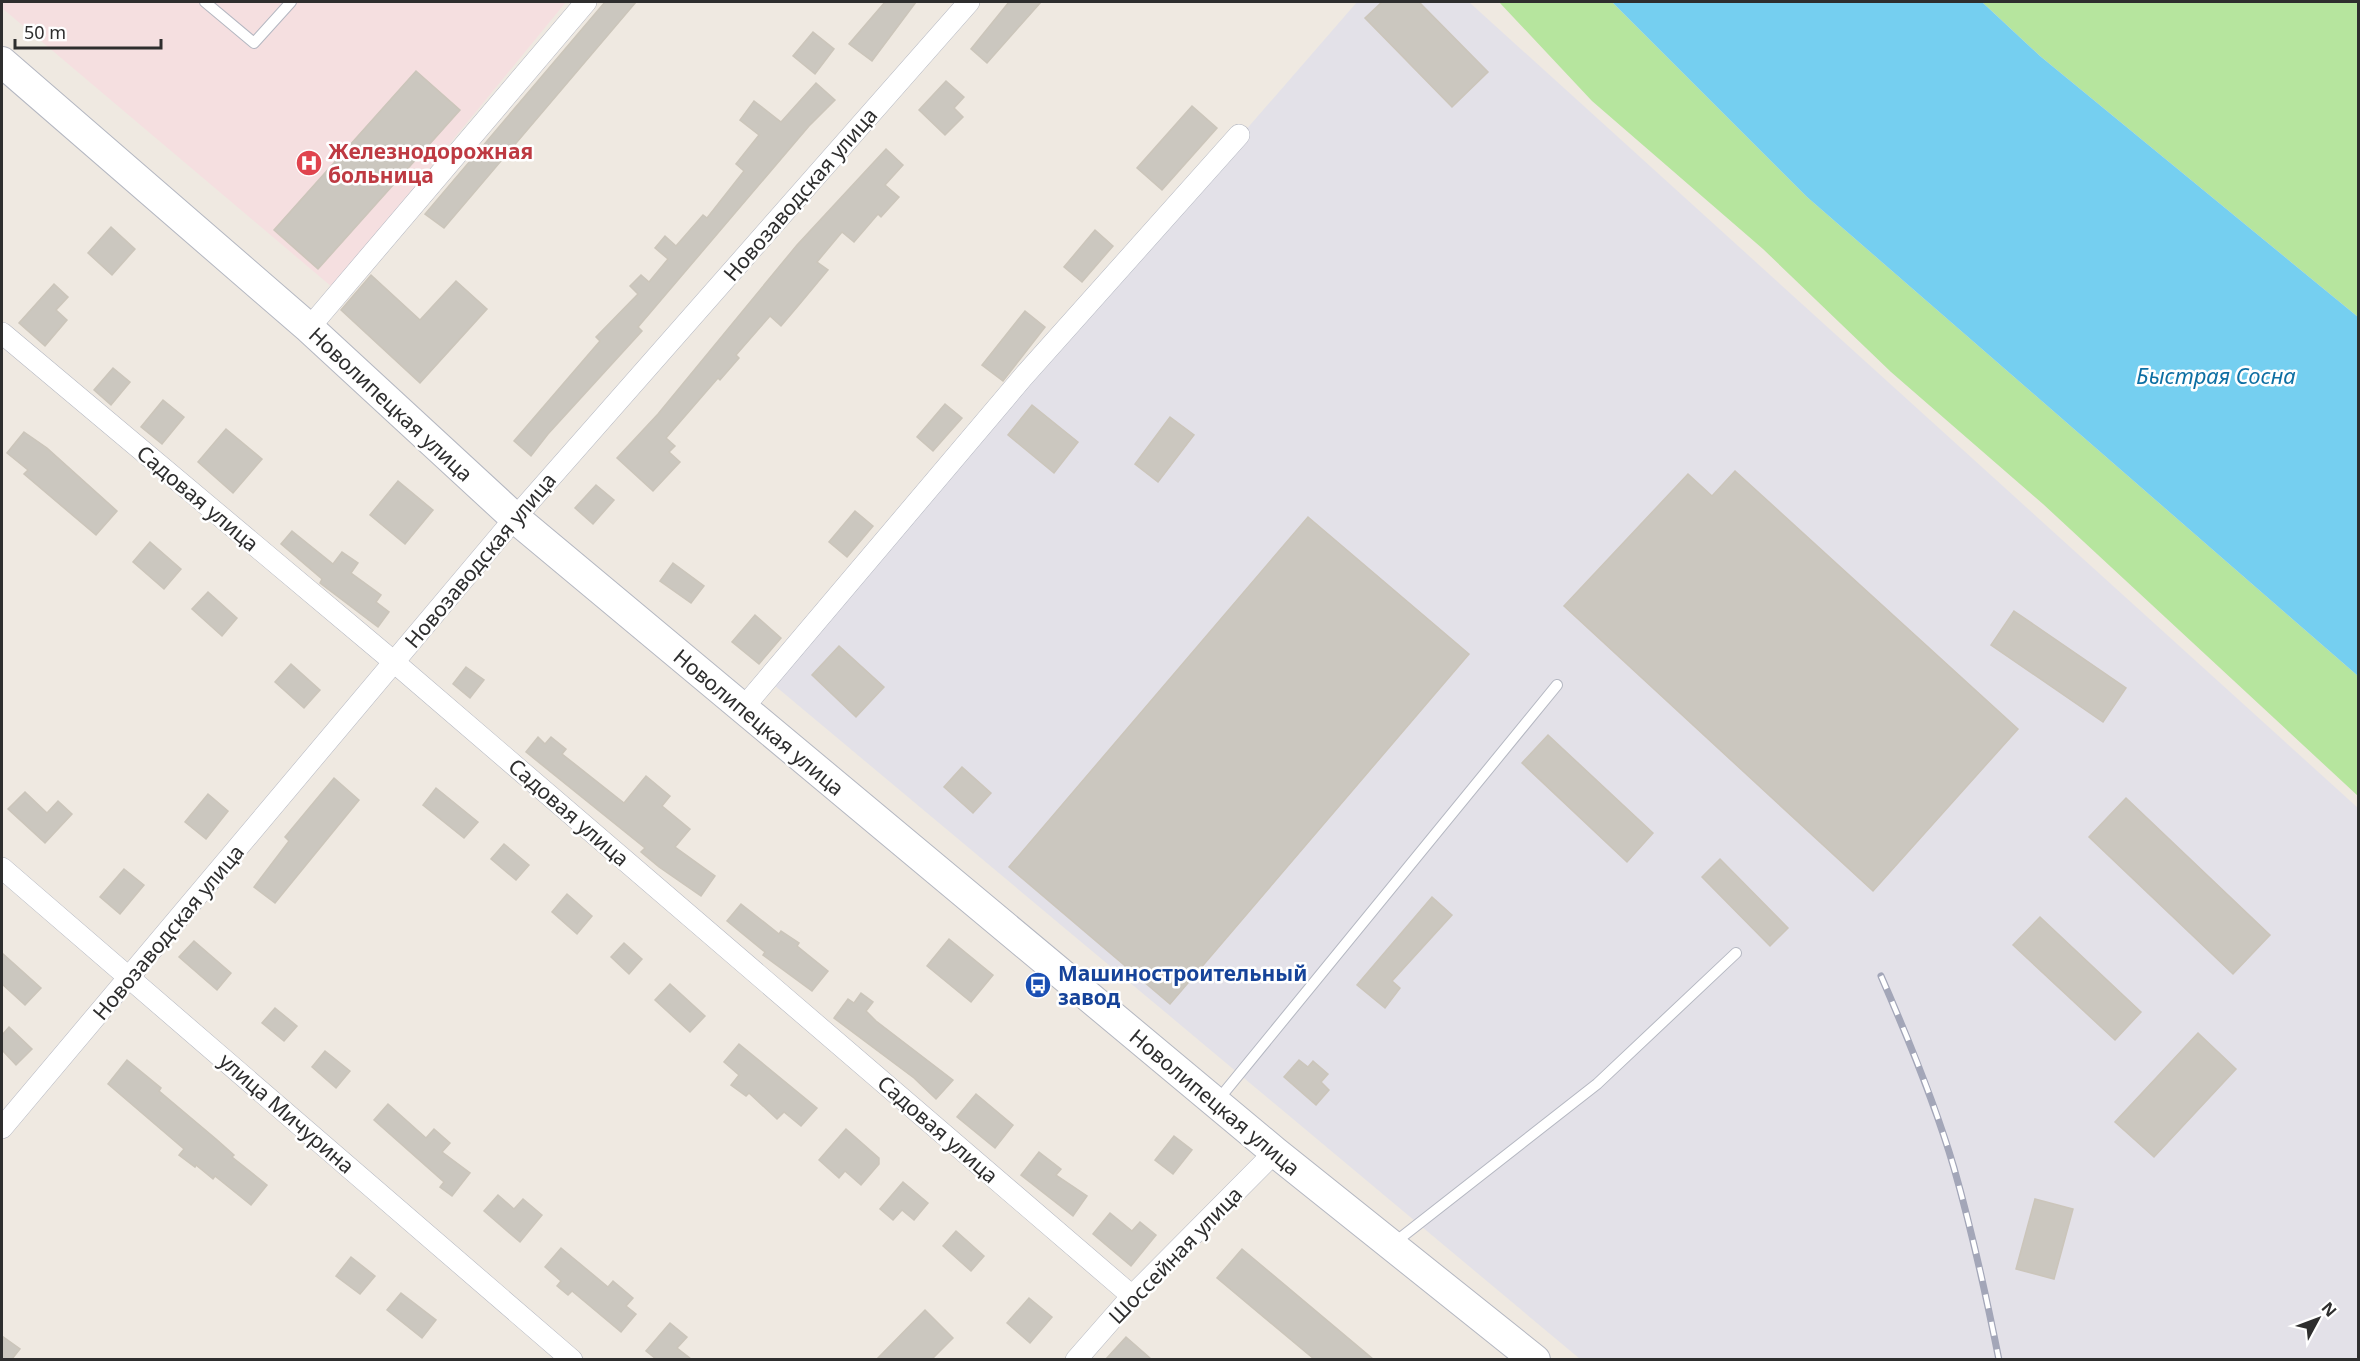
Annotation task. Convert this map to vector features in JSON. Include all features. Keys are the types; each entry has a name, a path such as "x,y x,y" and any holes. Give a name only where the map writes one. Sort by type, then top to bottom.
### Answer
{"street":[{"path":"309,328 586,2"},
{"name":"Новозаводская улица","path":"2,1128 515,518 969,2"},
{"name":"Новолипецкая улица","path":"2,62 309,328 515,518 1275,1152 1534,1359"},
{"path":"743,708 1023,377 1239,135"},
{"name":"Садовая улица","path":"2,333 394,662 1132,1296"},
{"name":"улица Мичурина","path":"2,868 572,1359"},
{"name":"Шоссейная улица","path":"1076,1359 1132,1296 1275,1152"}],"lane":[{"path":"205,2 254,43 291,2"},
{"path":"1216,1103 1557,685"},
{"path":"1392,1245 1597,1084 1736,953"}],"shaded area":[{"name":"Железнодорожная больница","path":"2,2 566,2 332,287 2,8"},
{"path":"1357,2 1469,2 2358,808 2358,1359 1580,1359 768,680"}],"green space":[{"path":"1499,2 1612,2 1807,197 2358,676 2358,796 2043,504 1891,372 1763,249 1592,101"},
{"path":"1982,2 2358,2 2358,317 2040,56"}],"water":[{"name":"Быстрая Сосна","path":"1612,2 1982,2 2040,56 2358,317 2358,676 1807,197"}],"building":[{"path":"605,2 636,2 444,228 425,214"},
{"path":"885,2 916,2 872,61 849,44"},
{"path":"1009,2 1041,2 987,63 971,49"},
{"path":"1382,2 1419,2 1488,72 1452,107 1365,18"},
{"path":"813,32 834,49 815,74 793,56"},
{"path":"416,71 460,110 318,269 274,230"},
{"path":"946,81 964,97 954,108 963,117 945,135 919,110"},
{"path":"816,83 835,100 809,126 638,327 642,331 548,434 531,456 514,441 600,341 596,337 638,294 630,286 641,275 649,282 668,259 655,248 665,236 676,246 703,215 707,218 744,171 736,164 759,135 740,120 754,101 781,122"},
{"path":"1192,106 1217,128 1162,190 1137,168"},
{"path":"886,149 903,165 885,185 899,197 881,217 878,214 854,242 842,232 817,262 828,270 781,326 770,316 736,355 739,358 720,380 718,378 666,438 675,446 669,452 680,462 653,491 617,458 658,414 797,245"},
{"path":"111,227 135,249 112,275 88,253"},
{"path":"1095,230 1113,246 1082,282 1064,267"},
{"path":"371,275 420,320 456,281 487,309 420,383 341,310"},
{"path":"54,284 68,297 56,310 67,320 45,346 19,323"},
{"path":"1025,311 1045,327 1003,381 982,365"},
{"path":"113,368 130,382 111,405 94,390"},
{"path":"163,400 184,417 162,444 141,427"},
{"path":"945,404 962,418 933,451 917,437"},
{"path":"1032,405 1078,442 1054,473 1008,435"},
{"path":"1170,417 1194,435 1158,482 1135,464"},
{"path":"226,429 262,459 233,493 198,462"},
{"path":"24,432 47,448 117,511 96,535 24,474 28,470 7,453"},
{"path":"1735,471 2018,729 1873,891 1564,606 1688,474 1712,496"},
{"path":"398,481 433,510 405,544 370,515"},
{"path":"596,485 614,500 593,524 575,508"},
{"path":"855,511 873,526 847,557 829,542"},
{"path":"1308,517 1469,654 1170,1004 1009,867"},
{"path":"292,531 333,564 342,552 358,563 351,573 381,595 376,602 389,612 378,627 320,583 322,579 281,544"},
{"path":"150,542 181,569 164,589 133,562"},
{"path":"673,563 704,586 691,603 660,581"},
{"path":"208,592 237,618 222,636 192,609"},
{"path":"2014,611 2126,688 2103,722 1991,645"},
{"path":"755,615 781,638 759,664 732,642"},
{"path":"839,646 884,687 856,717 812,675"},
{"path":"291,664 320,690 304,708 275,682"},
{"path":"466,667 484,680 470,698 453,684"},
{"path":"1548,735 1653,833 1627,862 1522,763"},
{"path":"538,737 545,744 551,737 566,749 562,754 624,803 646,776 670,796 662,806 690,829 675,847 715,876 701,896 659,867 641,852 645,848 526,752"},
{"path":"962,767 991,793 973,813 944,787"},
{"path":"334,778 359,800 275,903 254,887 289,841 285,837"},
{"path":"436,788 478,822 464,838 423,805"},
{"path":"25,792 47,813 58,801 72,814 45,843 8,809"},
{"path":"208,794 228,811 206,839 185,822"},
{"path":"2126,798 2270,935 2233,974 2089,837"},
{"path":"504,844 529,865 516,880 491,859"},
{"path":"1720,859 1788,928 1770,946 1702,877"},
{"path":"124,869 144,885 120,914 100,897"},
{"path":"567,894 592,916 577,934 552,912"},
{"path":"1432,897 1452,915 1392,981 1400,988 1385,1008 1357,985"},
{"path":"741,904 779,934 781,931 799,943 797,946 828,971 812,991 763,955 765,952 727,921"},
{"path":"2040,917 2141,1012 2115,1040 2013,945"},
{"path":"949,939 993,975 971,1002 927,966"},
{"path":"194,941 231,973 217,990 179,957"},
{"path":"624,943 642,959 629,974 611,957"},
{"path":"2,953 41,988 25,1005 2,984"},
{"path":"670,984 705,1016 690,1032 655,1000"},
{"path":"861,993 873,1002 866,1011 876,1021 953,1080 936,1099 914,1078 834,1018 848,999 854,1003"},
{"path":"275,1008 297,1026 284,1041 262,1023"},
{"path":"9,1027 32,1049 16,1065 2,1050 2,1035"},
{"path":"2198,1033 2236,1069 2154,1157 2115,1122"},
{"path":"739,1044 817,1108 801,1126 784,1112 777,1119 749,1093 746,1096 731,1085 739,1075 724,1062"},
{"path":"325,1051 350,1071 336,1088 312,1067"},
{"path":"127,1060 161,1088 159,1091 234,1155 232,1157 267,1185 251,1205 215,1176 213,1179 179,1155 184,1149 108,1084"},
{"path":"1299,1060 1308,1067 1313,1061 1328,1074 1321,1082 1329,1090 1316,1105 1284,1077"},
{"path":"976,1094 1013,1125 995,1148 957,1117"},
{"path":"388,1104 426,1138 434,1129 450,1143 442,1152 470,1173 452,1196 440,1187 444,1182 374,1120"},
{"path":"846,1129 879,1158 879,1164 861,1185 845,1171 839,1178 819,1160"},
{"path":"1174,1136 1192,1150 1173,1174 1155,1160"},
{"path":"1039,1152 1061,1169 1056,1175 1087,1196 1073,1216 1021,1175"},
{"path":"903,1182 928,1203 914,1220 902,1210 893,1220 880,1209"},
{"path":"498,1195 514,1209 523,1199 542,1215 520,1242 484,1211"},
{"path":"2035,1199 2073,1209 2054,1279 2016,1269"},
{"path":"1110,1213 1132,1231 1140,1222 1156,1235 1131,1266 1093,1234"},
{"path":"956,1231 984,1256 971,1271 943,1246"},
{"path":"561,1248 608,1287 613,1281 633,1298 626,1306 636,1314 621,1332 572,1291 568,1295 557,1286 561,1281 545,1267"},
{"path":"1242,1249 1373,1359 1314,1359 1217,1278"},
{"path":"351,1257 375,1276 360,1294 336,1276"},
{"path":"401,1293 436,1320 422,1338 387,1310"},
{"path":"1029,1298 1052,1317 1030,1343 1007,1323"},
{"path":"925,1310 953,1338 932,1359 877,1359"},
{"path":"670,1323 687,1337 677,1348 691,1359 656,1359 646,1351"},
{"path":"2,1336 20,1349 12,1359 2,1359"},
{"path":"1126,1337 1151,1359 1106,1359"}],"railway":[{"path":"1881,976 1947,1144 1973,1239 1999,1360"}],"place":[{"name":"Железнодорожная больница","path":"309,163"},
{"name":"Машиностроительный завод","path":"1038,985"}]}
